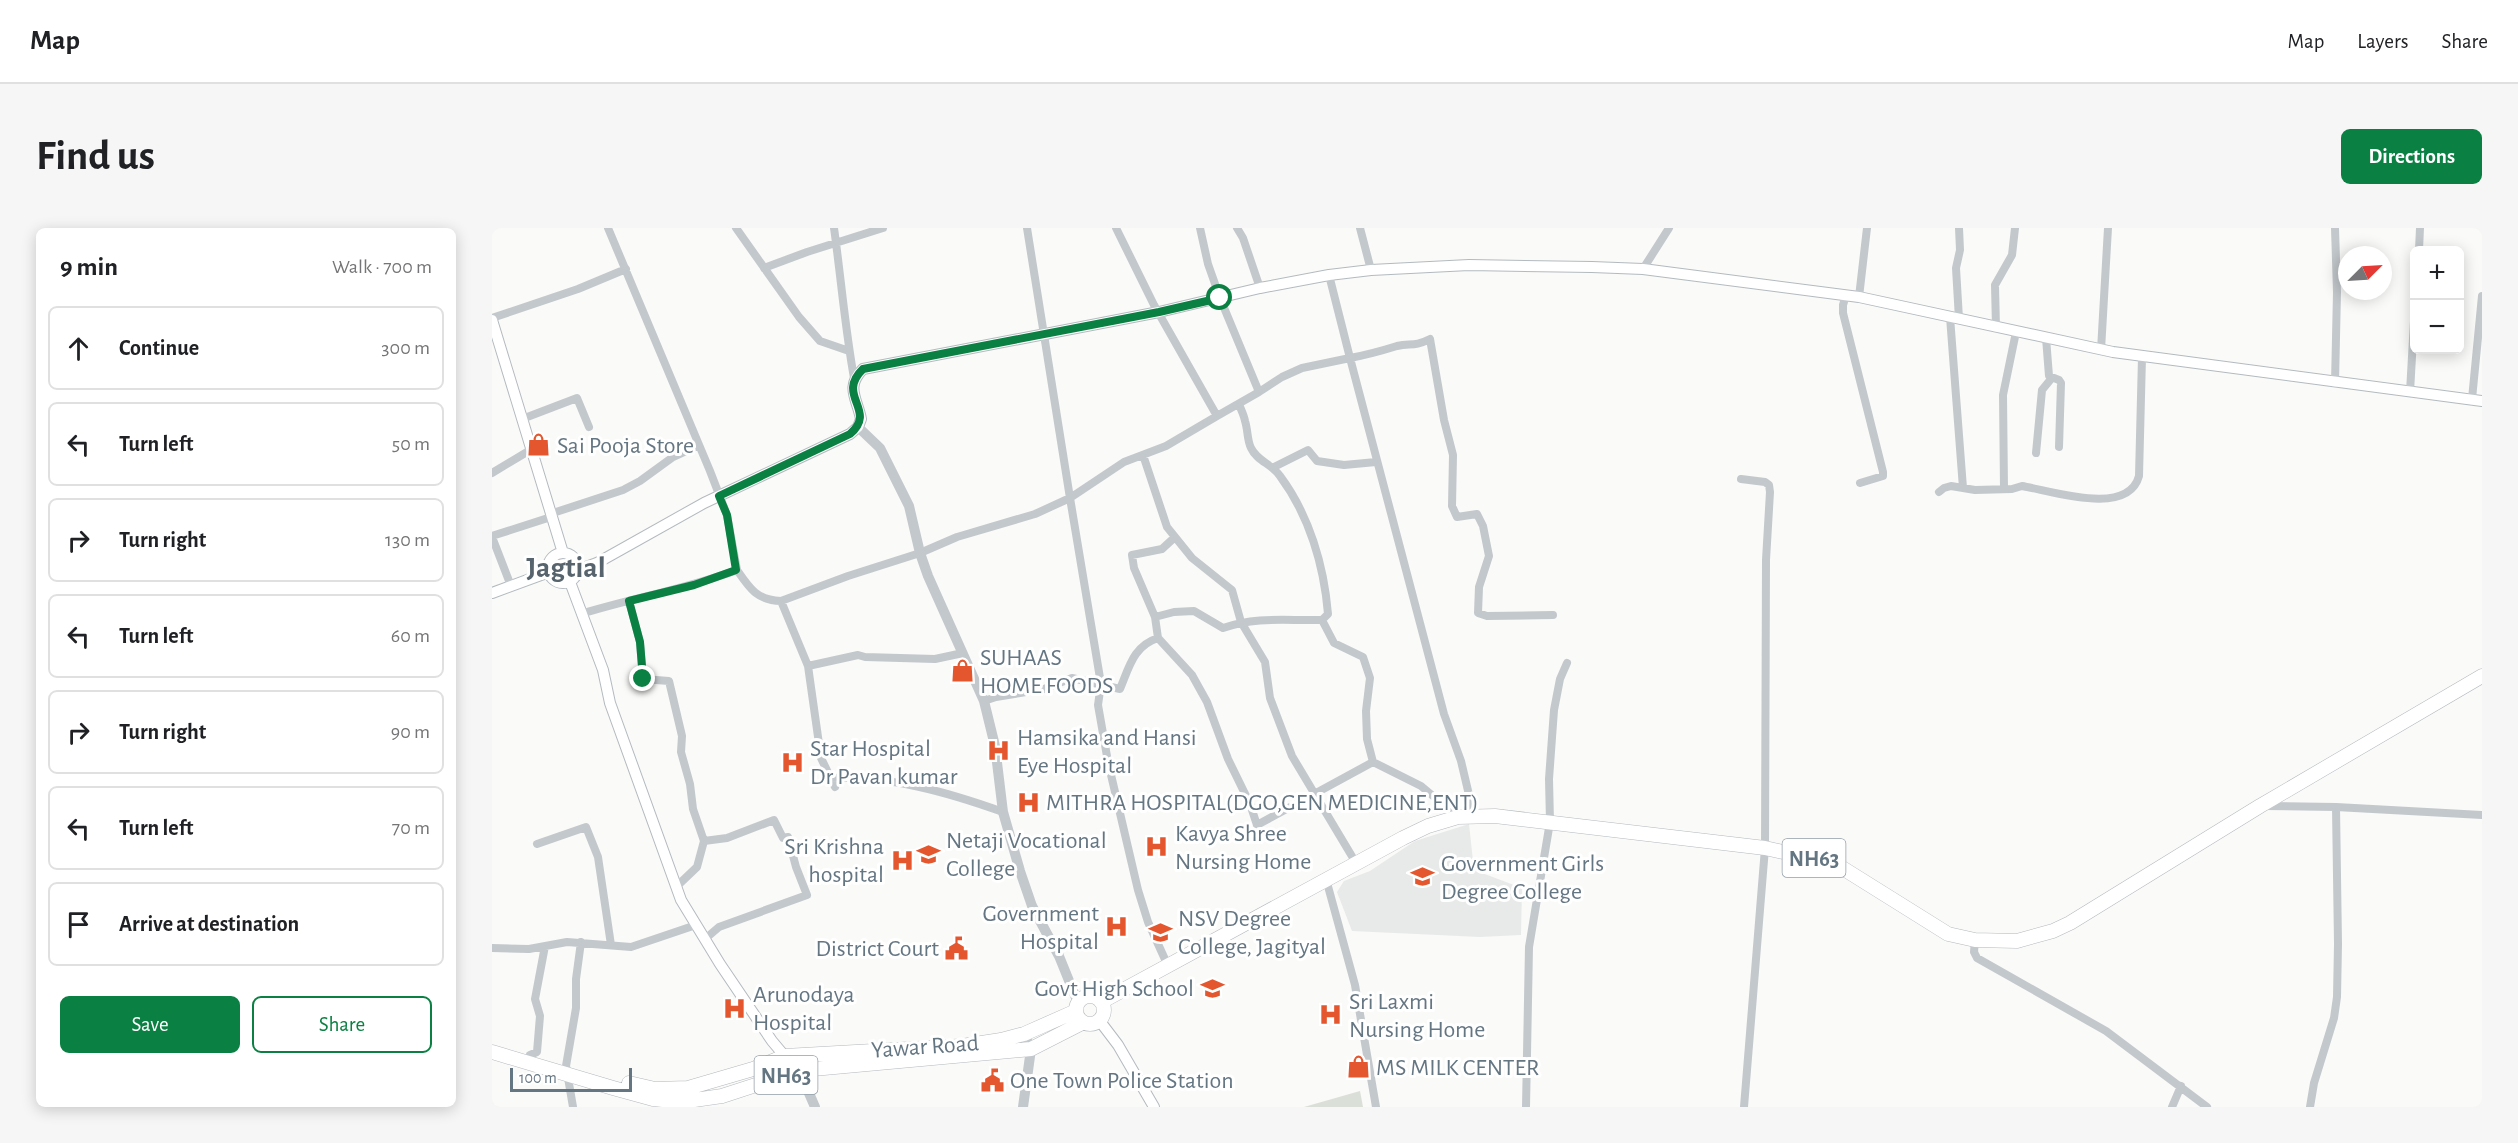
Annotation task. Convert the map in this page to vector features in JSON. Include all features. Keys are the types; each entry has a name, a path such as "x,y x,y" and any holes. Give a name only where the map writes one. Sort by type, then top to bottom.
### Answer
{"highway":[{"name":"NH63","path":"492,1052 566,1071 653,1098 681,1102 702,1101 723,1096 802,1070 1031,1049 1079,1012 1090,996 1101,1002 1356,863 1428,826 1458,817 1474,816 1550,822 1765,849 1836,864 1948,934 1975,940 2017,941 2053,931 2482,676"},
{"path":"1099,1020 1103,1012 1101,1002"},
{"name":"NH63","path":"1079,1012 1092,1023 1099,1020"},
{"name":"Yawar Road","path":"653,1098 708,1084 788,1056 962,1046 1024,1034 1079,1012"},
{"name":"NH63","path":"492,1042 566,1071"}],"main road":[{"path":"570,582 578,570 597,563 656,528 850,434 858,427 861,419 853,394 854,378 863,369 1159,312 1260,288 1371,270 1469,265 1643,269 1859,297 1996,328 2142,357 2477,400"},
{"path":"492,319 563,554"},
{"path":"549,572 552,560 563,554 572,556 576,560 578,570"},
{"path":"549,572 555,580 570,582"},
{"path":"492,593 549,572"},
{"path":"570,582 603,670 610,703 681,900 772,1041 802,1070"},
{"path":"1099,1020 1118,1045 1154,1107"}],"street":[{"path":"608,228 727,515 736,570 750,589 766,600 781,601 920,553 957,537 1035,514 1070,498 1124,462 1166,446 1282,377 1302,368 1384,351 1400,345 1415,346 1430,339 1441,409 1453,455 1452,506 1457,517 1477,514 1483,526 1489,556 1479,587 1479,613 1487,616 1552,615"},
{"path":"736,228 799,317 820,341 849,351"},
{"path":"834,228 854,378"},
{"path":"764,268 883,228"},
{"path":"1027,228 1101,684 1098,705 1108,762 1138,890 1148,922 1168,966"},
{"path":"1116,228 1159,312 1217,416"},
{"path":"1200,228 1208,264 1220,298 1259,392"},
{"path":"1237,228 1243,238 1260,288"},
{"path":"1360,228 1371,270"},
{"path":"1643,269 1669,228"},
{"path":"1859,297 1867,228"},
{"path":"1959,228 1960,250 1956,268 1954,318 1963,488"},
{"path":"1996,328 1995,285 2012,255 2015,228"},
{"path":"2101,350 2108,228"},
{"path":"2335,228 2337,292 2335,383"},
{"path":"2419,246 2420,228"},
{"path":"492,319 578,289 626,269"},
{"path":"1329,275 1376,462 1444,714 1461,761 1474,816"},
{"path":"1846,295 1843,313 1883,472 1883,476 1879,479 1860,483"},
{"path":"2477,400 2482,297"},
{"path":"2004,489 2003,395 2016,332"},
{"path":"2036,453 2042,390 2051,379 2046,338"},
{"path":"2410,392 2413,354"},
{"path":"1940,492 1951,486 2004,489 2022,486 2095,499 2113,498 2127,493 2137,484 2139,476 2142,357"},
{"path":"2051,379 2059,380 2061,383 2059,447"},
{"path":"522,419 577,398 589,427"},
{"path":"1155,617 1174,612 1194,612 1223,628 1241,621 1266,618 1290,621 1322,620 1328,614 1326,593 1311,534 1299,506 1274,466 1256,458 1249,446 1246,422 1239,404"},
{"path":"858,427 880,448 909,506 920,553 984,702 995,746 1004,812 1032,906 1059,956 1079,1012"},
{"path":"511,586 492,537 623,490 640,481 673,457 699,445"},
{"path":"492,473 532,449"},
{"path":"1274,466 1308,450 1317,461 1344,465 1376,462"},
{"path":"1143,455 1167,527 1192,558 1232,590 1241,621 1265,662 1270,698 1292,756 1356,863"},
{"path":"1741,479 1765,482 1769,485 1770,492 1766,560 1765,849 1744,1107"},
{"path":"1175,537 1162,549 1132,555 1134,568 1155,617 1158,638 1192,675 1208,702 1228,759 1250,804 1257,825 1373,762"},
{"path":"581,614 694,585 736,570"},
{"path":"629,601 640,642 643,679 669,681 682,736 681,752 690,784 693,809 704,841 697,867 676,887"},
{"path":"781,601 808,666 821,758 835,787"},
{"path":"1322,620 1334,643 1363,657 1370,678 1366,711 1367,739 1373,762 1421,786 1458,817"},
{"path":"984,702 996,697 1044,689 1072,678 1120,689 1135,653 1149,641 1158,638"},
{"path":"808,666 858,655 935,659 963,653"},
{"path":"1526,1107 1529,947 1550,822 1549,779 1554,710 1560,679 1567,663"},
{"path":"831,778 857,777 918,786 954,795 1004,812"},
{"path":"2260,806 2336,807 2482,816"},
{"path":"2310,1107 2314,1083 2334,1018 2337,997 2336,807"},
{"path":"704,841 727,838 774,820 783,838 788,837 807,895 719,927 705,939"},
{"path":"537,844 586,826 598,857 611,945"},
{"path":"1326,879 1355,985 1376,1107"},
{"path":"492,948 529,949 581,942 631,947 696,925"},
{"path":"1975,940 1974,952 1977,958 2106,1032 2207,1107"},
{"path":"573,1107 566,1071 576,1008 576,979 581,942"},
{"path":"530,1055 537,1052 540,1016 535,999 544,946"},
{"path":"1023,1107 1031,1049 1024,1034"},
{"path":"802,1070 813,1104"},
{"path":"2172,1107 2181,1086"}],"shaded area":[{"name":"Government Girls Degree College","path":"1469,824 1474,870 1522,888 1521,935 1480,937 1352,931 1337,892 1344,881 1370,871 1415,841"},
{"path":"1360,1091 1363,1107 1304,1107"}],"place":[{"name":"Sai Pooja Store","path":"539,445"},
{"name":"SUHAAS HOME FOODS","path":"962,671"},
{"name":"Hamsika and Hansi Eye Hospital","path":"999,751"},
{"name":"Star Hospital Dr Pavan kumar","path":"792,762"},
{"name":"MITHRA HOSPITAL(DGO,GEN MEDICINE,ENT)","path":"1028,802"},
{"name":"Kavya Shree Nursing Home","path":"1157,847"},
{"name":"Netaji Vocational College","path":"928,854"},
{"name":"Sri Krishna hospital","path":"902,860"},
{"name":"Government Girls Degree College","path":"1423,877"},
{"name":"Government Hospital","path":"1117,927"},
{"name":"NSV Degree College, Jagityal","path":"1160,932"},
{"name":"District Court","path":"957,948"},
{"name":"Govt High School","path":"1212,988"},
{"name":"Arunodaya Hospital","path":"735,1008"},
{"name":"Sri Laxmi Nursing Home","path":"1331,1015"},
{"name":"MS MILK CENTER","path":"1358,1067"},
{"name":"One Town Police Station","path":"992,1080"}],"district":[{"name":"Jagtial","path":"566,567"}],"route":[{"path":"643,679 640,642 629,601 694,585 736,570 734,545 727,515 719,496 850,434 858,427 861,419 853,394 853,386 854,378 863,369 1159,312 1220,298"}]}
